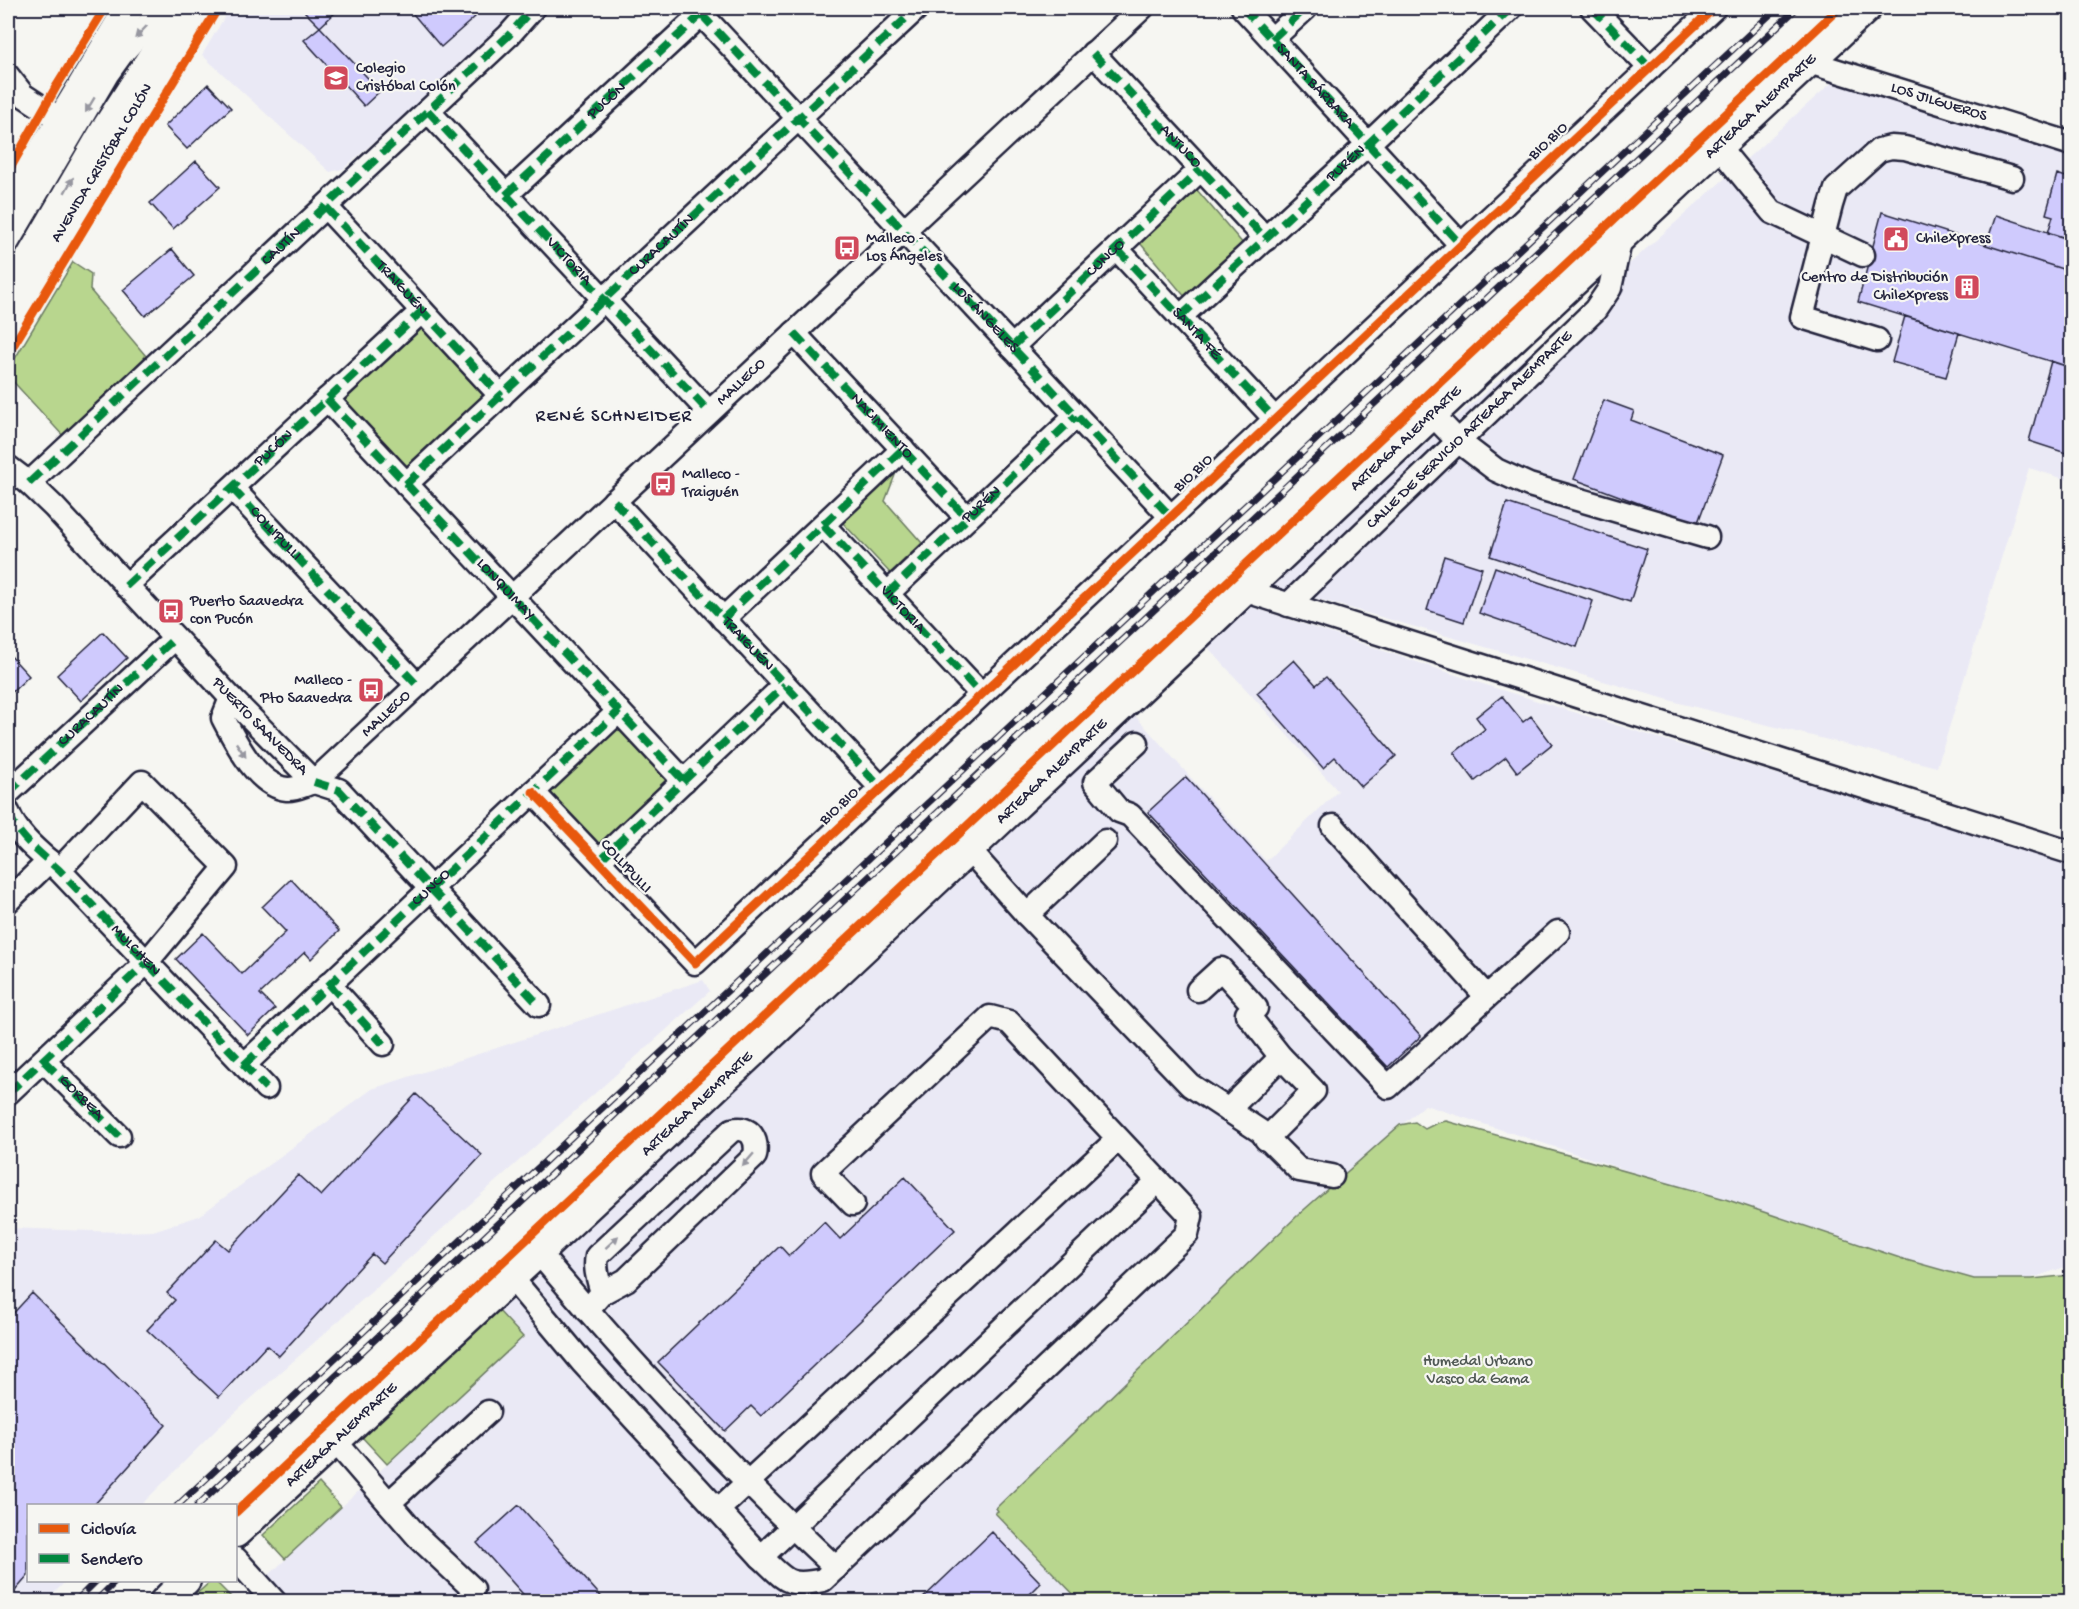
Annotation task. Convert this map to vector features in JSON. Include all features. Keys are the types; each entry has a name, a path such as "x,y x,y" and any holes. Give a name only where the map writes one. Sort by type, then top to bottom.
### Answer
{"main road":[{"path":"8,209 129,8"},
{"name":"AVENIDA CRISTÓBAL COLÓN","path":"8,320 196,8"},
{"name":"ARTEAGA ALEMPARTE","path":"237,1532 1867,8"},
{"path":"164,1602 185,1582"}],"street":[{"path":"8,242 108,73 162,8"},
{"path":"8,290 102,129 180,8"},
{"name":"CAUTÍN","path":"29,483 509,35 533,8"},
{"name":"CURACAUTÍN","path":"406,483 917,8"},
{"name":"MALLECO","path":"314,782 1142,8"},
{"name":"SANTA BÁRBARA","path":"1243,8 1461,245"},
{"path":"1272,39 1306,8"},
{"name":"PURÉN","path":"1180,317 1368,144 1511,8"},
{"path":"1592,8 1650,68"},
{"name":"BIO BIO","path":"695,963 1714,8"},
{"name":"LOS ÁNGELES","path":"705,11 798,118 1171,517"},
{"name":"PUCÓN","path":"506,195 705,11"},
{"name":"ANTUCO","path":"1093,53 1266,239"},
{"name":"LOS JILGUEROS","path":"1809,62 2072,144"},
{"path":"8,76 23,95 61,120"},
{"name":"VICTORIA","path":"428,111 709,412"},
{"path":"1718,146 1772,212 1863,255"},
{"path":"1877,340 1802,317 1836,189 1879,150 1891,147 1905,148 2012,178"},
{"name":"CUNCO","path":"1012,347 1201,169"},
{"name":"TRAIGUÉN","path":"326,207 501,396"},
{"name":"CALLE DE SERVICIO ARTEAGA ALEMPARTE","path":"1288,605 1595,310 1610,288 1621,237"},
{"name":"SANTA FÉ","path":"1116,249 1275,419"},
{"name":"PUCÓN","path":"126,586 422,310"},
{"name":"NACIMIENTO","path":"794,333 967,518"},
{"name":"LONQUIMAY","path":"327,399 684,781"},
{"path":"1432,414 1458,441 1496,470 1529,485 1707,537"},
{"name":"PURÉN","path":"887,594 1076,416"},
{"path":"723,619 903,449"},
{"name":"PUERTO SAAVEDRA","path":"8,467 29,483 231,698 314,782 339,790 539,1005"},
{"name":"COLLIPULLI","path":"232,488 417,685"},
{"name":"TRAIGUÉN","path":"614,501 881,788"},
{"name":"VICTORIA","path":"823,525 981,694"},
{"path":"1243,590 2072,853"},
{"name":"CURACAUTÍN","path":"8,793 175,638"},
{"path":"599,861 785,686"},
{"path":"231,698 223,718 238,746 272,786 289,790 314,782"},
{"name":"CUNCO","path":"244,1065 619,711"},
{"path":"1090,735 1115,763"},
{"path":"1137,743 1095,782 1119,811 1130,815 1138,823 1388,1087 1558,932"},
{"path":"8,901 54,866 142,782 226,867 146,963 8,1094"},
{"name":"COLLIPULLI","path":"533,792 695,963"},
{"name":"MULCHEN","path":"8,812 14,826 266,1088"},
{"path":"1332,826 1486,996"},
{"path":"1027,915 1105,841"},
{"path":"969,850 1027,915 1190,1085 1260,1131 1299,1170 1332,1176"},
{"path":"1198,990 1221,969 1256,1008 1247,1014 1281,1057 1314,1091 1266,1138"},
{"path":"329,984 383,1044"},
{"path":"512,1277 603,1384 761,1557 788,1582 809,1583 823,1580 836,1568 1187,1234 1191,1216 1009,1022 990,1017 824,1173 854,1204"},
{"path":"1228,1110 1281,1057"},
{"name":"GORBEA","path":"44,1061 119,1136"},
{"path":"587,1310 602,1293 626,1280 754,1156 756,1146 754,1138 748,1131 741,1128 732,1130 597,1257 596,1272 602,1293"},
{"path":"718,1509 1118,1139"},
{"path":"761,1557 1158,1181"},
{"path":"538,1252 628,1358 747,1482 836,1568"},
{"path":"603,1384 628,1358"},
{"path":"389,1503 488,1412"},
{"path":"335,1442 418,1537 473,1589"},
{"path":"237,1560 275,1602"}],"shaded area":[{"name":"Colegio Cristóbal Colón","path":"230,8 519,8 421,101 343,169 330,172 202,55"},
{"path":"1848,68 2071,145 2071,481 2029,468 1937,767 1683,704 1266,584 1531,352"},
{"path":"1246,605 1495,688 2071,864 2071,1265 2032,1278 1975,1283 1425,1105 1297,1216 996,1509 1085,1601 240,1602 523,1337 498,1310 651,1170 1130,710 1266,861 1338,791 1204,643"},
{"path":"703,980 710,991 218,1428 142,1504 27,1504 27,1582 65,1582 46,1601 8,1601 8,1228 153,1231 199,1216 372,1089"}],"green space":[{"path":"1197,190 1244,245 1186,298 1140,243"},
{"path":"73,262 91,274 90,290 146,356 65,438 8,376 8,370"},
{"path":"418,324 486,398 408,471 340,396"},
{"path":"897,470 885,501 922,543 890,573 842,522"},
{"path":"615,718 673,779 598,847 542,788"},
{"name":"Humedal Urbano Vasco da Gama","path":"1446,1121 1725,1199 1903,1259 1974,1279 2032,1279 2071,1275 2071,1601 1080,1601 995,1513 998,1511 996,1508 1297,1216 1400,1125 1415,1122 1425,1129"},
{"path":"498,1310 523,1337 387,1464 362,1437"},
{"path":"319,1483 341,1507 285,1559 263,1535"},
{"path":"210,1582 216,1582 235,1601 193,1602 191,1599"}],"building":[{"path":"310,8 340,8 320,27 305,12"},
{"path":"408,8 467,8 475,17 441,47"},
{"path":"320,27 380,91 364,106 304,40"},
{"path":"208,84 231,108 187,149 165,126"},
{"path":"196,161 220,187 173,229 150,203"},
{"path":"2057,174 2072,179 2072,240 2048,233 2053,216 2046,214"},
{"name":"Centro de Distribución Chilexpress","path":"1882,212 2072,272 2072,368 1858,302"},
{"path":"1996,215 2072,240 2072,272 1986,245"},
{"path":"172,249 194,276 145,316 123,290"},
{"path":"1905,316 1959,333 1946,377 1892,362"},
{"path":"2051,361 2072,368 2072,455 2029,441"},
{"path":"1604,400 1634,411 1631,420 1723,455 1697,525 1574,479"},
{"path":"1507,503 1647,549 1630,602 1490,556"},
{"path":"1444,556 1482,568 1464,622 1427,610"},
{"path":"1495,567 1593,601 1577,647 1479,613"},
{"path":"103,632 127,658 81,701 57,675"},
{"path":"8,653 29,676 8,696"},
{"path":"1294,660 1316,685 1326,677 1396,756 1361,787 1335,757 1323,768 1257,693"},
{"path":"1502,696 1523,722 1531,716 1552,744 1517,772 1506,757 1475,781 1454,753 1485,729 1476,717"},
{"path":"1186,777 1421,1036 1388,1067 1148,812"},
{"path":"291,879 339,931 311,959 305,952 260,994 275,1009 248,1035 176,959 203,933 242,974 286,932 262,907"},
{"path":"416,1094 482,1155 382,1263 372,1254 279,1356 267,1345 219,1397 147,1330 175,1300 167,1293 216,1240 228,1250 298,1175 321,1196"},
{"path":"905,1177 955,1230 761,1416 751,1406 725,1431 658,1362 780,1246 789,1256 824,1222 840,1239"},
{"path":"32,1293 166,1425 95,1504 27,1504 27,1577 8,1599 8,1319"},
{"path":"519,1505 606,1602 530,1602 477,1543"},
{"path":"992,1532 1041,1583 1022,1602 919,1602"},
{"path":"418,1593 426,1602 408,1602"}],"railway":[{"path":"179,1504 1777,8"},
{"path":"199,1504 1797,8"},
{"path":"75,1602 95,1582"},
{"path":"95,1602 115,1582"}],"marked path":[{"path":"29,483 509,35 533,8"},
{"path":"506,195 708,8"},
{"path":"406,484 917,8"},
{"path":"1243,8 1461,245"},
{"path":"1272,39 1306,8"},
{"path":"1180,317 1368,144 1511,8"},
{"path":"1592,8 1650,68"},
{"path":"701,14 1171,517"},
{"path":"1093,53 1266,239"},
{"path":"428,111 709,412"},
{"path":"1012,347 1201,169"},
{"path":"326,207 501,396"},
{"path":"1117,249 1275,419"},
{"path":"126,586 422,311"},
{"path":"794,333 967,518"},
{"path":"327,399 684,781"},
{"path":"887,594 1076,416"},
{"path":"723,619 903,449"},
{"path":"232,488 417,685"},
{"path":"614,501 881,788"},
{"path":"823,525 981,694"},
{"path":"8,793 175,638"},
{"path":"599,861 785,685"},
{"path":"244,1065 619,711"},
{"path":"314,782 339,790 539,1005"},
{"path":"8,812 17,829 30,844 59,870 266,1088"},
{"path":"8,1093 146,963"},
{"path":"329,984 383,1044"},
{"path":"44,1061 119,1136"}],"cycle path":[{"path":"8,172 56,87 105,8"},
{"path":"8,354 218,8"},
{"path":"533,792 695,963 1714,8"},
{"path":"237,1511 1839,8"}],"place":[{"name":"Colegio Cristóbal Colón","path":"336,78"},
{"name":"Chilexpress","path":"1896,239"},
{"name":"Malleco - Los Ángeles","path":"847,248"},
{"name":"Centro de Distribución Chilexpress","path":"1967,287"},
{"name":"Malleco - Traiguén","path":"663,484"},
{"name":"Puerto Saavedra con Pucón","path":"171,611"},
{"name":"Malleco - Pto Saavedra","path":"371,690"}],"district":[{"name":"RENÉ SCHNEIDER","path":"614,417"}]}
